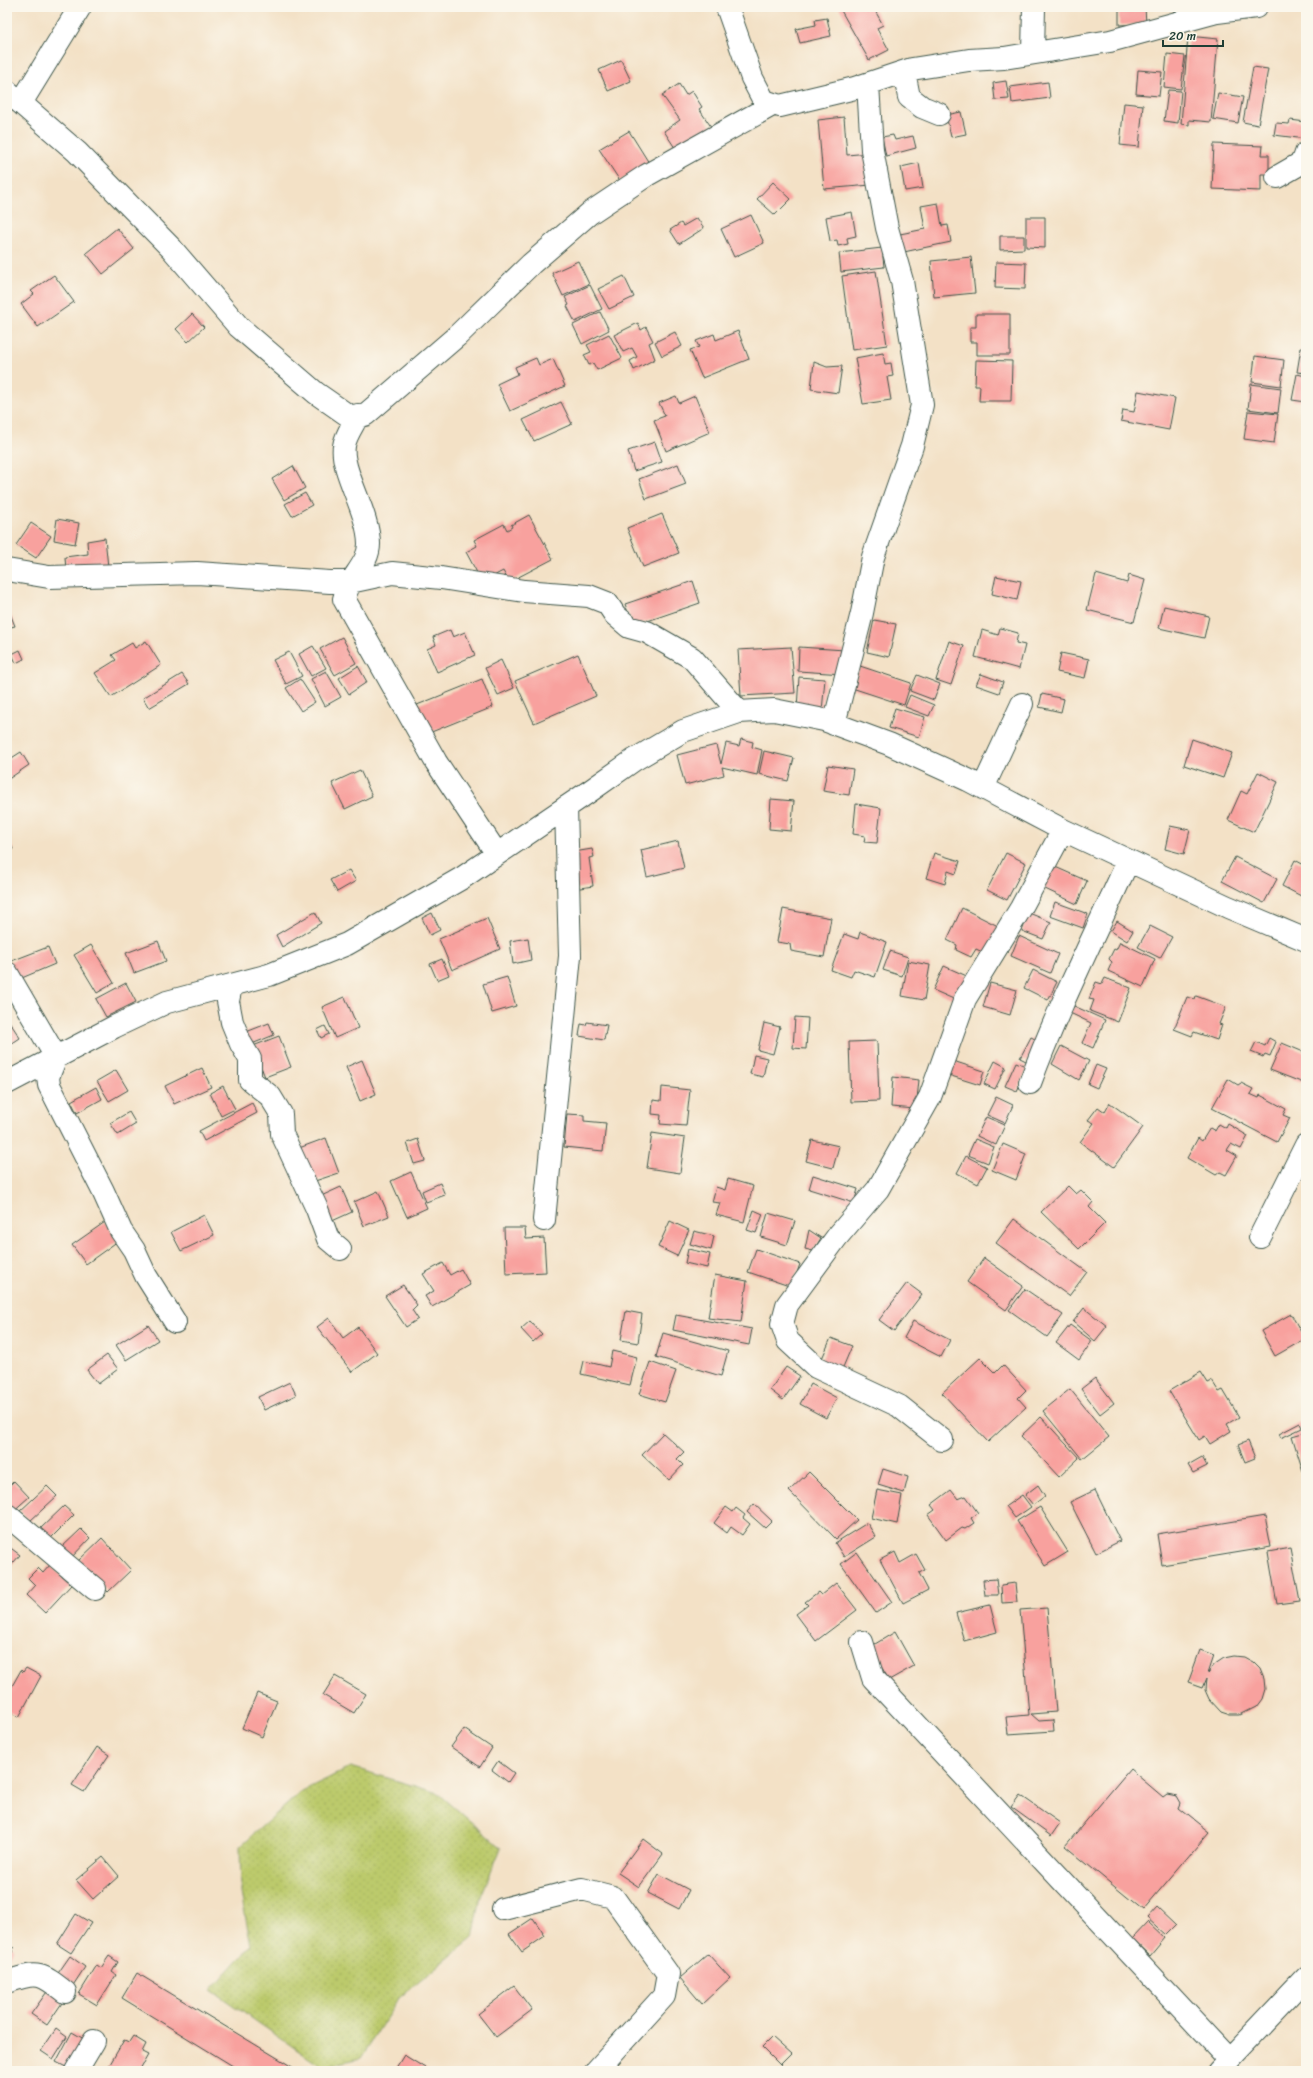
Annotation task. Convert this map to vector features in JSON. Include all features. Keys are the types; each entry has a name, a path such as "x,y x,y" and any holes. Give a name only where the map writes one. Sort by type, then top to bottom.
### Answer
{"street":[{"path":"80,7 14,97 77,152 172,249 239,327 316,392 349,416 365,415 457,336 531,264 590,213 646,175 774,104"},
{"path":"727,7 752,78 764,101 780,106 868,84 904,72 969,60 1004,58 1110,41 1217,12 1256,7"},
{"path":"1034,7 1034,53"},
{"path":"904,72 909,97 922,107 939,114"},
{"path":"834,724 858,627 872,557 912,446 922,405 902,281 887,228 872,150 868,84"},
{"path":"1277,177 1303,162 1306,153"},
{"path":"358,415 344,446 345,460 367,522 369,544 367,558 350,582 344,599 436,762 497,854"},
{"path":"7,570 49,577 197,573 350,582 392,573 441,578 524,591 589,596 607,603 615,615 629,627 647,632 692,658 739,712"},
{"path":"983,788 1022,704"},
{"path":"7,1083 166,1002 269,975 347,944 462,878 634,760 683,731 739,712 774,710 834,724 889,744 983,788 1063,830 1228,907 1306,940"},
{"path":"544,1220 570,956 566,807"},
{"path":"942,1440 899,1406 816,1367 788,1342 782,1324 787,1305 837,1237 878,1189 930,1097 965,999 1021,908 1063,830"},
{"path":"1030,1083 1066,992 1092,942 1128,860"},
{"path":"7,973 56,1057"},
{"path":"231,986 228,1001 232,1022 241,1044 250,1059 250,1080 270,1096 281,1114 282,1134 317,1209 328,1239 340,1249"},
{"path":"56,1057 48,1076 49,1085 103,1191 121,1231 134,1250 146,1276 175,1322"},
{"path":"1260,1237 1306,1145"},
{"path":"7,1515 95,1589"},
{"path":"862,1642 873,1678 1223,2065 1306,1978"},
{"path":"502,1909 582,1889 613,1897 645,1944 668,1974 664,1996 596,2071"},
{"path":"8,1984 22,1959"},
{"path":"8,1984 30,1974 48,1978 65,1992"},
{"path":"76,2071 94,2041"}],"green space":[{"path":"351,1767 438,1793 501,1848 481,1896 473,1938 399,1998 361,2058 322,2067 211,1990 251,1946 241,1893 240,1846 302,1791"}],"building":[{"path":"839,7 873,7 883,25 877,28 889,50 869,60"},
{"path":"1119,7 1145,7 1146,24 1119,25"},
{"path":"827,18 831,36 800,43 796,29 816,25 815,20"},
{"path":"1188,36 1218,39 1211,122 1189,120 1189,125 1181,124"},
{"path":"1167,54 1185,56 1181,89 1164,87"},
{"path":"621,60 631,81 608,91 599,70"},
{"path":"1253,67 1268,69 1258,125 1243,122"},
{"path":"1138,70 1162,72 1159,96 1136,94"},
{"path":"1006,81 1009,99 995,100 993,83"},
{"path":"1048,82 1050,98 1012,103 1010,87"},
{"path":"679,84 686,95 692,91 702,107 699,109 712,128 677,151 664,131 680,120 662,95"},
{"path":"1168,90 1181,91 1178,123 1164,121"},
{"path":"1218,93 1243,97 1238,123 1213,119"},
{"path":"1124,103 1143,105 1139,147 1120,145"},
{"path":"961,112 966,134 951,137 946,115"},
{"path":"844,117 847,155 869,153 871,185 824,189 818,120"},
{"path":"1290,120 1306,122 1306,139 1274,135 1276,123 1289,124"},
{"path":"629,131 649,163 620,181 599,149"},
{"path":"893,135 895,140 913,136 916,148 886,156 882,137"},
{"path":"1214,144 1263,146 1262,155 1269,155 1269,174 1261,174 1261,191 1212,189"},
{"path":"919,163 923,188 905,191 901,167"},
{"path":"773,182 791,199 775,215 757,199"},
{"path":"938,203 942,226 948,225 951,242 899,253 895,235 925,229 921,206"},
{"path":"852,212 856,236 847,238 848,244 838,246 837,240 830,241 826,217"},
{"path":"751,215 764,243 734,257 721,229"},
{"path":"1026,217 1045,217 1045,248 1026,247"},
{"path":"697,218 704,228 679,244 670,230 681,223 683,226"},
{"path":"117,228 134,249 103,274 86,253"},
{"path":"1000,236 1024,236 1024,249 1000,250"},
{"path":"882,248 884,267 841,272 839,253"},
{"path":"971,257 975,293 934,297 931,261"},
{"path":"578,261 589,284 563,296 552,273"},
{"path":"996,262 1026,263 1025,289 995,288"},
{"path":"876,271 887,345 852,350 842,276"},
{"path":"54,275 74,302 38,327 21,304 34,294 31,291"},
{"path":"624,276 634,297 609,309 598,289"},
{"path":"590,285 602,309 575,322 567,306 569,305 565,297"},
{"path":"600,312 609,330 582,344 573,325"},
{"path":"192,314 204,327 188,342 176,329"},
{"path":"976,314 1010,314 1010,355 977,355 977,342 970,342 970,327 976,327"},
{"path":"638,323 641,330 646,327 653,341 649,343 655,359 634,370 630,361 637,357 632,348 623,352 614,335"},
{"path":"738,331 749,359 702,378 690,350 699,347 696,341 714,334 716,340"},
{"path":"675,332 682,346 662,356 655,342"},
{"path":"609,334 622,358 597,370 593,363 589,365 584,355 591,352 587,345"},
{"path":"1301,348 1306,349 1306,373 1297,372"},
{"path":"883,353 885,364 891,363 893,376 887,377 891,400 863,404 855,358"},
{"path":"1255,356 1284,360 1281,386 1252,382"},
{"path":"536,358 539,365 553,359 565,386 510,411 497,384 518,374 515,367"},
{"path":"976,360 1012,361 1011,401 979,401 980,386 975,386"},
{"path":"814,362 827,367 842,366 838,393 811,389"},
{"path":"1297,374 1306,376 1306,402 1292,400"},
{"path":"1251,384 1281,388 1278,413 1248,409"},
{"path":"1138,391 1175,398 1169,430 1121,421 1123,410 1134,412"},
{"path":"676,396 679,403 695,396 710,432 666,451 654,420 665,416 659,403"},
{"path":"561,402 572,424 534,441 523,420"},
{"path":"1248,411 1278,414 1274,443 1244,439"},
{"path":"655,442 662,462 634,471 628,451"},
{"path":"678,464 686,484 646,499 639,479"},
{"path":"293,466 305,488 284,500 272,479"},
{"path":"305,493 312,505 292,516 285,504"},
{"path":"662,514 679,553 643,567 627,528"},
{"path":"529,515 553,559 509,582 503,571 482,582 466,552 477,546 474,540 504,524 507,530 512,527 511,525"},
{"path":"57,519 79,523 75,544 54,540"},
{"path":"31,523 51,536 36,558 16,545"},
{"path":"105,538 108,567 66,571 65,557 88,554 87,541"},
{"path":"1096,574 1127,583 1129,575 1145,580 1134,622 1087,610"},
{"path":"996,576 1021,581 1017,600 992,594"},
{"path":"693,581 700,603 633,626 625,604"},
{"path":"7,606 15,626 7,628"},
{"path":"1164,606 1209,616 1204,638 1159,628"},
{"path":"874,620 896,624 889,657 867,652"},
{"path":"1000,628 1018,633 1016,643 1025,645 1019,669 975,657 982,630 998,635"},
{"path":"450,630 453,637 465,632 475,655 437,672 427,649 436,645 433,637"},
{"path":"342,637 356,663 335,675 320,649"},
{"path":"146,641 161,665 111,697 95,673 116,660 112,655 132,643 135,648"},
{"path":"949,641 964,646 951,685 936,680"},
{"path":"313,646 326,668 311,676 299,654"},
{"path":"791,647 795,693 741,696 738,650"},
{"path":"799,647 845,650 843,674 798,671"},
{"path":"20,650 24,659 16,663 12,654"},
{"path":"289,652 302,676 286,684 273,660"},
{"path":"1061,653 1089,659 1085,678 1057,672"},
{"path":"578,654 596,696 534,723 515,681"},
{"path":"501,660 514,688 498,695 485,668"},
{"path":"358,666 367,682 349,694 339,678"},
{"path":"860,666 911,683 904,705 852,688"},
{"path":"326,671 341,697 325,706 311,679"},
{"path":"182,674 189,684 149,708 143,698"},
{"path":"981,674 1003,682 999,693 976,685"},
{"path":"917,675 940,684 934,700 910,691"},
{"path":"799,677 825,679 822,711 797,709"},
{"path":"300,679 315,702 301,711 286,688"},
{"path":"482,679 493,707 429,733 417,705"},
{"path":"1042,694 1064,699 1061,712 1039,707"},
{"path":"910,695 934,705 929,716 905,707"},
{"path":"895,708 925,717 919,737 889,728"},
{"path":"741,739 753,742 752,747 762,750 757,775 722,767 724,775 685,785 677,755 716,745 721,764 726,743 739,746"},
{"path":"1192,739 1232,753 1223,778 1184,765"},
{"path":"764,751 794,758 788,781 759,774"},
{"path":"21,752 29,765 7,780 7,761"},
{"path":"828,765 853,769 849,795 823,791"},
{"path":"360,770 372,796 345,809 332,783"},
{"path":"1258,772 1278,782 1254,832 1228,820 1241,791 1247,794"},
{"path":"771,799 794,801 791,831 769,829"},
{"path":"856,804 881,808 877,843 864,842 865,836 853,834"},
{"path":"1170,826 1190,830 1184,854 1165,849"},
{"path":"7,837 13,849 7,853"},
{"path":"678,841 684,868 647,877 641,850"},
{"path":"592,849 594,857 589,858 593,886 574,889 568,853"},
{"path":"934,853 960,861 956,874 948,871 945,884 926,878"},
{"path":"1006,853 1026,863 1007,900 987,890"},
{"path":"1235,857 1277,879 1264,903 1222,881"},
{"path":"1295,860 1306,866 1306,890 1303,897 1282,886"},
{"path":"1053,866 1087,881 1077,904 1043,888"},
{"path":"349,870 356,881 337,892 330,880"},
{"path":"1055,902 1088,914 1083,928 1050,916"},
{"path":"962,908 1002,928 989,955 976,949 971,957 956,950 957,945 947,940"},
{"path":"783,909 831,918 824,957 791,951 790,944 777,942"},
{"path":"315,912 321,923 282,947 276,935"},
{"path":"432,913 440,930 430,935 422,918"},
{"path":"1029,913 1051,922 1043,939 1022,931"},
{"path":"487,918 500,949 452,970 439,939"},
{"path":"1117,921 1133,931 1127,941 1111,931"},
{"path":"1150,926 1172,937 1160,958 1138,947"},
{"path":"860,932 887,942 875,977 854,970 851,977 831,970 844,934 858,939"},
{"path":"1019,936 1058,954 1050,973 1011,956"},
{"path":"528,938 531,960 513,964 510,941"},
{"path":"158,941 166,961 134,973 126,953"},
{"path":"1120,942 1155,959 1143,987 1108,971 1112,962 1109,959 1114,949 1116,950"},
{"path":"91,945 114,983 97,993 74,955"},
{"path":"48,947 55,964 17,980 9,962"},
{"path":"890,951 908,957 902,976 883,970"},
{"path":"442,959 449,975 437,980 430,964"},
{"path":"908,961 930,965 924,1000 902,996"},
{"path":"944,966 969,977 958,1001 933,990"},
{"path":"1033,970 1057,982 1048,1000 1024,988"},
{"path":"507,977 516,1006 492,1013 483,984"},
{"path":"1105,978 1131,988 1118,1022 1090,1011 1094,1000 1089,999 1096,982 1102,984"},
{"path":"126,983 136,1002 106,1017 96,999"},
{"path":"990,983 1017,990 1010,1015 983,1007"},
{"path":"1196,996 1226,1007 1219,1024 1222,1025 1217,1040 1194,1032 1192,1036 1174,1029 1187,997 1195,999"},
{"path":"345,997 358,1028 335,1038 322,1007"},
{"path":"1074,1006 1105,1020 1093,1048 1082,1043 1091,1023 1070,1013"},
{"path":"795,1017 808,1018 806,1049 793,1048"},
{"path":"7,1018 20,1038 8,1046 7,1045"},
{"path":"587,1022 607,1025 604,1040 579,1036 581,1024 586,1025"},
{"path":"269,1023 274,1035 247,1046 241,1034"},
{"path":"764,1023 780,1027 773,1054 758,1050"},
{"path":"325,1026 329,1034 321,1038 317,1030"},
{"path":"279,1036 291,1067 265,1077 253,1046"},
{"path":"1031,1037 1039,1041 1028,1062 1020,1058"},
{"path":"1269,1038 1276,1042 1270,1056 1265,1054 1263,1057 1251,1052 1256,1042 1265,1046"},
{"path":"877,1041 879,1101 851,1102 849,1042"},
{"path":"1282,1043 1306,1053 1306,1084 1270,1070"},
{"path":"1061,1046 1089,1061 1079,1080 1052,1064"},
{"path":"754,1055 767,1058 763,1077 750,1074"},
{"path":"362,1060 376,1094 360,1101 346,1067"},
{"path":"950,1060 984,1071 980,1085 945,1074"},
{"path":"995,1061 1006,1067 995,1089 984,1084"},
{"path":"1016,1062 1028,1067 1017,1091 1005,1086"},
{"path":"1096,1065 1106,1069 1097,1088 1088,1084"},
{"path":"202,1068 211,1087 174,1104 165,1086"},
{"path":"116,1070 128,1090 109,1101 97,1081"},
{"path":"893,1077 919,1080 916,1109 891,1107"},
{"path":"1228,1079 1238,1085 1241,1083 1253,1089 1250,1094 1259,1098 1260,1095 1286,1109 1283,1115 1290,1118 1277,1142 1212,1108"},
{"path":"223,1086 235,1109 221,1116 210,1093"},
{"path":"96,1087 102,1099 77,1113 71,1101"},
{"path":"662,1087 690,1090 686,1126 660,1124 661,1115 652,1114 653,1100 661,1101"},
{"path":"996,1097 1013,1105 1005,1123 987,1115"},
{"path":"252,1103 257,1113 204,1141 199,1131"},
{"path":"1110,1103 1143,1127 1114,1167 1080,1142 1094,1123 1088,1120 1098,1107 1105,1112"},
{"path":"129,1112 136,1124 118,1135 110,1123"},
{"path":"567,1114 584,1115 584,1121 606,1123 603,1151 564,1147"},
{"path":"986,1117 1005,1125 996,1145 977,1136"},
{"path":"1219,1124 1226,1128 1228,1124 1248,1136 1241,1149 1231,1144 1227,1150 1237,1156 1226,1175 1220,1172 1216,1175 1187,1158 1198,1138 1202,1141 1210,1128 1215,1131"},
{"path":"652,1133 685,1138 680,1173 647,1168"},
{"path":"326,1138 339,1173 312,1182 299,1148"},
{"path":"418,1139 425,1161 414,1164 407,1143"},
{"path":"975,1139 994,1147 988,1163 968,1155"},
{"path":"812,1140 839,1146 833,1168 806,1161"},
{"path":"1003,1144 1026,1154 1016,1180 992,1170"},
{"path":"966,1156 987,1167 978,1184 957,1173"},
{"path":"411,1172 427,1208 407,1217 391,1181"},
{"path":"813,1175 858,1189 854,1203 809,1189"},
{"path":"728,1179 753,1186 744,1222 716,1215 720,1203 712,1202 716,1187 725,1190"},
{"path":"440,1183 445,1195 426,1202 422,1191"},
{"path":"1068,1186 1076,1194 1081,1190 1093,1202 1089,1207 1105,1223 1079,1249 1041,1212"},
{"path":"341,1187 352,1212 330,1222 319,1197"},
{"path":"378,1191 389,1216 364,1226 354,1202"},
{"path":"754,1210 763,1214 756,1233 747,1230"},
{"path":"768,1213 795,1221 787,1245 761,1237"},
{"path":"204,1215 214,1235 181,1251 171,1232"},
{"path":"1014,1219 1087,1272 1069,1296 996,1243"},
{"path":"670,1221 689,1230 677,1256 658,1247"},
{"path":"105,1222 118,1241 86,1264 72,1245"},
{"path":"504,1228 525,1228 526,1239 544,1238 546,1272 506,1274"},
{"path":"809,1230 821,1238 813,1251 805,1249"},
{"path":"694,1231 714,1236 711,1250 690,1244"},
{"path":"688,1249 710,1254 707,1268 685,1263"},
{"path":"756,1249 800,1264 792,1287 748,1272"},
{"path":"984,1258 1023,1286 1006,1310 967,1282"},
{"path":"443,1263 450,1275 461,1269 470,1285 432,1307 425,1296 434,1291 423,1274"},
{"path":"715,1275 747,1281 741,1322 708,1318"},
{"path":"907,1283 922,1294 894,1331 879,1320"},
{"path":"403,1285 417,1305 412,1310 418,1319 406,1327 385,1296"},
{"path":"1025,1289 1063,1315 1047,1337 1009,1310"},
{"path":"1084,1308 1107,1326 1095,1341 1073,1322"},
{"path":"626,1311 642,1314 638,1343 621,1340"},
{"path":"1291,1314 1305,1339 1275,1356 1261,1331"},
{"path":"676,1315 752,1329 749,1345 673,1330"},
{"path":"329,1318 343,1338 358,1327 377,1353 352,1372 317,1327"},
{"path":"530,1321 542,1334 533,1342 521,1329"},
{"path":"913,1321 950,1340 941,1357 904,1338"},
{"path":"148,1325 158,1340 126,1360 116,1345"},
{"path":"1070,1325 1092,1341 1079,1360 1056,1343"},
{"path":"663,1333 728,1351 721,1376 656,1357"},
{"path":"831,1338 852,1346 841,1372 820,1363"},
{"path":"612,1351 637,1357 630,1385 581,1374 584,1361 609,1367"},
{"path":"107,1355 118,1369 98,1384 87,1370"},
{"path":"980,1358 995,1373 1003,1365 1026,1390 1018,1398 1026,1407 988,1442 942,1393"},
{"path":"650,1362 676,1371 665,1402 639,1394"},
{"path":"786,1367 800,1376 783,1400 770,1390"},
{"path":"1201,1372 1208,1383 1212,1381 1219,1392 1223,1390 1239,1417 1227,1424 1231,1431 1210,1444 1205,1436 1199,1440 1169,1391"},
{"path":"1095,1378 1114,1403 1100,1414 1081,1389"},
{"path":"290,1382 296,1395 264,1410 258,1397"},
{"path":"811,1384 837,1398 826,1418 800,1404"},
{"path":"1070,1389 1109,1437 1082,1459 1043,1411"},
{"path":"1041,1417 1079,1458 1059,1477 1021,1436"},
{"path":"1300,1423 1302,1428 1281,1438 1279,1434"},
{"path":"1306,1432 1306,1481 1292,1436"},
{"path":"663,1433 684,1452 677,1459 683,1465 669,1480 642,1455"},
{"path":"1248,1441 1255,1458 1245,1462 1238,1445"},
{"path":"1202,1457 1207,1466 1193,1473 1188,1465"},
{"path":"883,1469 908,1477 904,1493 878,1485"},
{"path":"809,1472 857,1520 836,1539 789,1491"},
{"path":"14,1481 29,1497 11,1513 7,1509 7,1488"},
{"path":"1038,1485 1045,1496 1033,1505 1025,1495"},
{"path":"47,1486 57,1496 30,1521 20,1511"},
{"path":"877,1490 902,1495 897,1524 871,1518"},
{"path":"951,1490 958,1499 966,1496 978,1513 971,1518 974,1523 965,1529 962,1528 946,1540 928,1515 935,1510 931,1505"},
{"path":"1095,1490 1120,1541 1096,1553 1070,1502"},
{"path":"1022,1495 1031,1507 1015,1518 1006,1506"},
{"path":"754,1504 772,1521 765,1528 747,1512"},
{"path":"64,1506 74,1515 50,1539 40,1529"},
{"path":"726,1507 733,1512 736,1508 745,1515 743,1518 750,1524 742,1535 731,1527 727,1533 714,1523"},
{"path":"1040,1507 1068,1552 1045,1566 1017,1521"},
{"path":"1265,1516 1271,1547 1162,1565 1157,1534"},
{"path":"867,1523 876,1537 844,1557 835,1543"},
{"path":"81,1529 90,1538 70,1559 60,1549"},
{"path":"102,1538 131,1570 108,1592 78,1561"},
{"path":"8,1546 20,1555 7,1570 7,1547"},
{"path":"1290,1548 1300,1601 1277,1604 1268,1552"},
{"path":"857,1552 892,1602 876,1613 841,1564"},
{"path":"895,1552 900,1563 916,1554 925,1570 919,1573 928,1590 903,1603 880,1560"},
{"path":"50,1565 71,1585 45,1613 26,1595 35,1585 28,1578 38,1568 43,1573"},
{"path":"996,1579 998,1595 985,1595 983,1580"},
{"path":"836,1583 857,1610 816,1641 796,1614 808,1605 805,1602 818,1592 821,1595"},
{"path":"1015,1583 1017,1602 1002,1603 1001,1585"},
{"path":"990,1605 997,1632 964,1641 956,1613"},
{"path":"1047,1608 1056,1712 1031,1714 1039,1721 1053,1720 1054,1731 1008,1734 1006,1717 1029,1715 1020,1610"},
{"path":"895,1632 914,1666 889,1680 870,1647"},
{"path":"1200,1650 1214,1655 1208,1673 1215,1664 1224,1658 1234,1656 1244,1657 1253,1662 1260,1669 1264,1679 1265,1689 1262,1699 1256,1707 1240,1715 1230,1715 1221,1712 1209,1699 1205,1690 1206,1679 1202,1688 1188,1683"},
{"path":"26,1668 41,1676 19,1717 7,1711 7,1695 21,1670 23,1672"},
{"path":"335,1676 366,1694 354,1713 323,1695"},
{"path":"257,1693 277,1701 262,1737 242,1728"},
{"path":"464,1729 492,1748 480,1767 451,1747"},
{"path":"97,1747 109,1755 84,1792 72,1785"},
{"path":"498,1761 514,1773 508,1782 492,1770"},
{"path":"1130,1769 1163,1797 1167,1794 1177,1796 1181,1803 1179,1808 1209,1832 1143,1910 1065,1846"},
{"path":"1020,1795 1060,1823 1051,1836 1011,1807"},
{"path":"643,1839 663,1854 639,1887 618,1873"},
{"path":"103,1857 119,1876 93,1899 76,1880"},
{"path":"659,1874 689,1890 679,1909 648,1893"},
{"path":"1157,1907 1176,1925 1166,1935 1147,1918"},
{"path":"76,1914 91,1923 71,1953 57,1944"},
{"path":"533,1918 545,1936 522,1952 509,1934"},
{"path":"1148,1922 1165,1938 1150,1956 1132,1939"},
{"path":"7,1945 14,1948 7,1963"},
{"path":"708,1954 730,1978 702,2004 680,1978"},
{"path":"70,1956 85,1967 70,1990 54,1979"},
{"path":"109,1956 118,1962 112,1972 116,1975 97,2005 79,1994 97,1965 101,1968"},
{"path":"137,1973 299,2071 241,2071 122,1998"},
{"path":"514,1986 532,2010 496,2037 478,2014"},
{"path":"49,1989 64,2000 47,2025 31,2014"},
{"path":"56,2029 67,2037 53,2059 41,2051"},
{"path":"72,2032 84,2039 68,2068 56,2062"},
{"path":"133,2036 146,2044 142,2052 148,2055 139,2071 106,2071 124,2040 129,2042"},
{"path":"772,2037 791,2054 780,2065 762,2047"},
{"path":"404,2055 430,2071 394,2071"}]}
